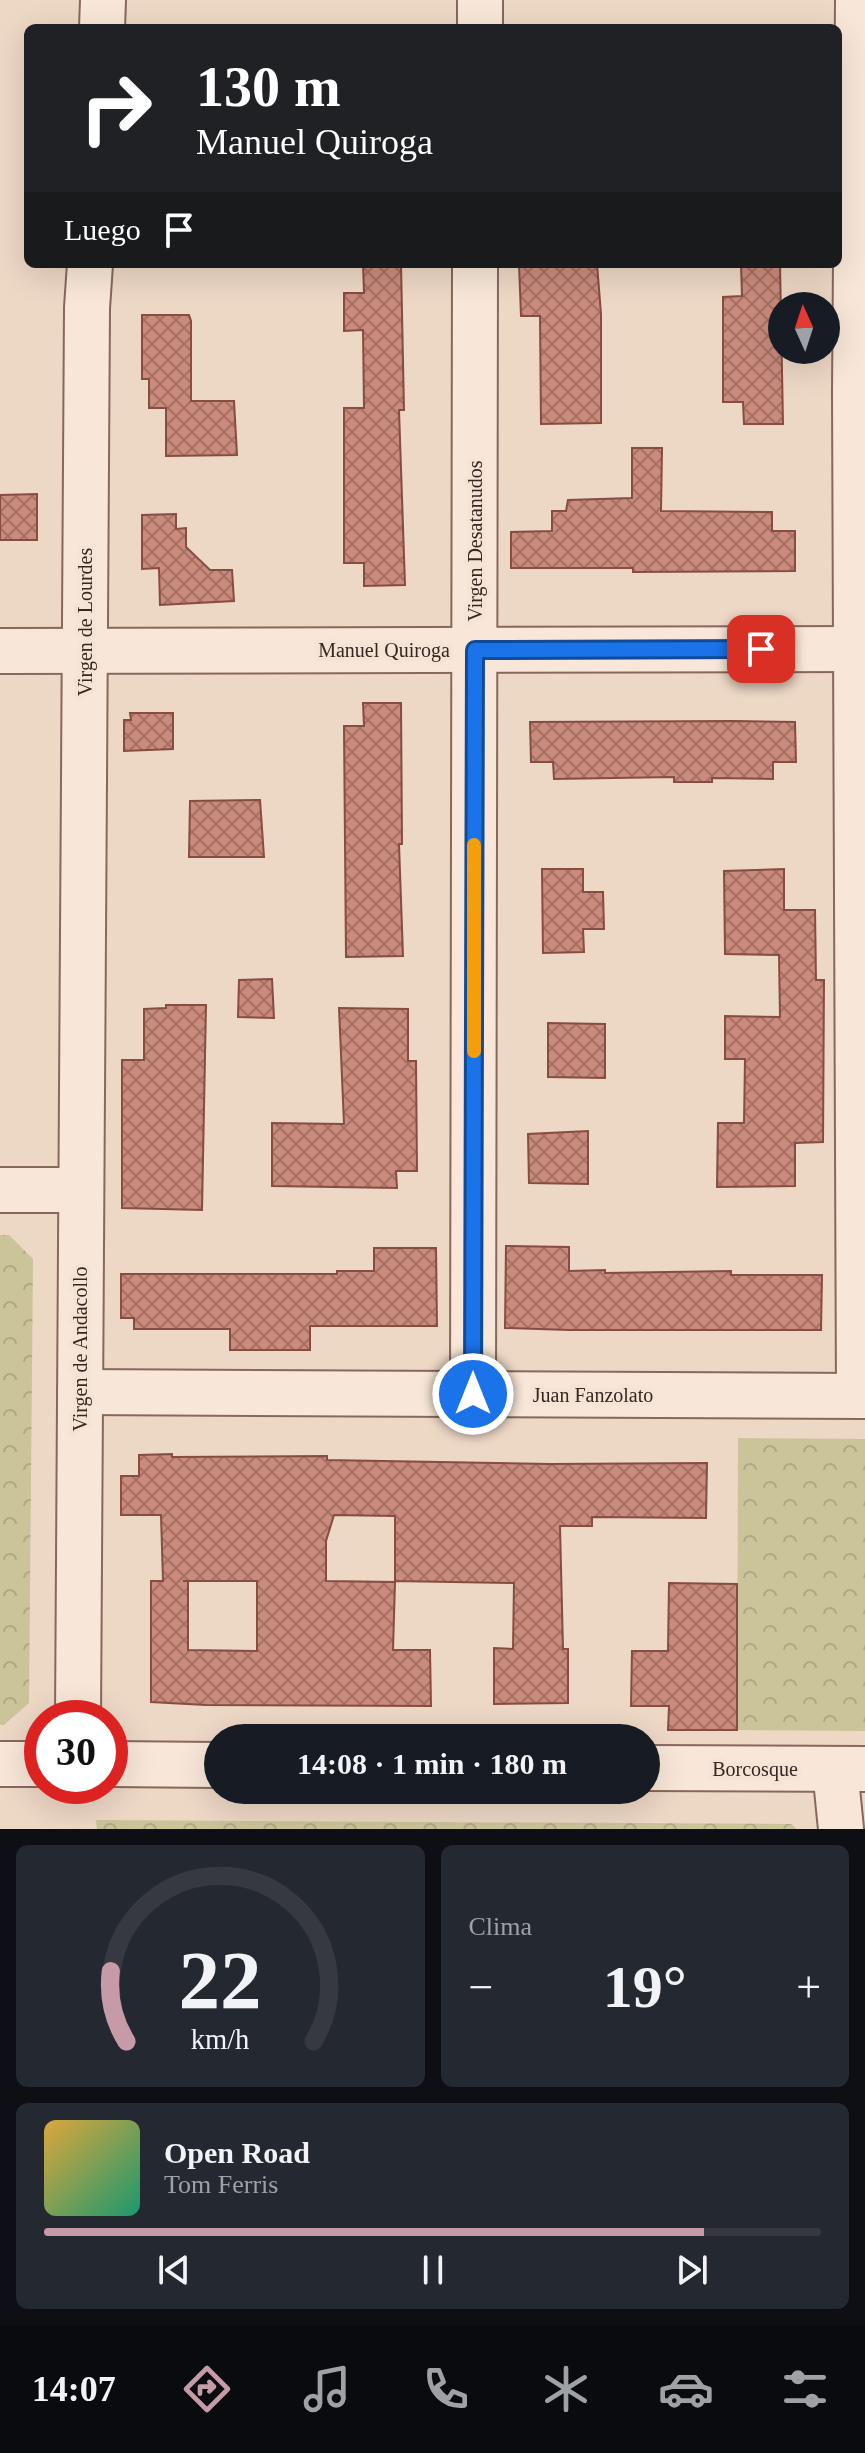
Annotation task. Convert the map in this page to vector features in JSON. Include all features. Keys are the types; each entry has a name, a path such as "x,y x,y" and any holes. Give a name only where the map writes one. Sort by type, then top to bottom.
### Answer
{"street":[{"path":"102,24 103,0"},
{"path":"480,0 480,24"},
{"path":"858,0 862,1396"},
{"name":"Virgen de Lourdes","path":"83,980 90,268"},
{"name":"Virgen Desatanudos","path":"473,1394 475,268"},
{"name":"Manuel Quiroga","path":"0,651 860,649"},
{"name":"Virgen de Andacollo","path":"78,1700 83,980"},
{"path":"0,1190 81,1190"},
{"name":"Juan Fanzolato","path":"80,1392 862,1396"},
{"path":"0,1764 24,1764"},
{"path":"128,1764 204,1765"},
{"name":"Borcosque","path":"660,1768 850,1769"},
{"path":"841,1829 850,1769"}],"green space":[{"path":"0,1235 9,1235 33,1259 29,1700 24,1700 24,1707 0,1725"},
{"path":"738,1438 865,1439 865,1731 737,1730"},
{"path":"96,1820 791,1824 796,1829 97,1829"}],"building":[{"path":"363,268 401,268 404,410 399,410 405,585 364,586 364,563 344,563 344,408 364,408 363,330 344,331 344,293 364,293"},
{"path":"519,268 597,268 601,314 601,423 541,424 540,316 521,316"},
{"path":"741,268 780,268 781,292 768,292 768,364 782,364 783,424 744,424 743,402 723,402 723,297 742,296"},
{"path":"142,315 189,315 191,401 234,401 237,455 166,456 166,408 149,408 149,379 142,379"},
{"path":"632,448 662,448 661,511 772,512 772,531 795,531 795,571 633,572 633,568 511,568 511,532 552,531 552,511 566,511 568,500 632,498"},
{"path":"37,494 37,540 0,540 0,495"},
{"path":"176,514 176,529 186,528 186,547 210,570 232,570 234,601 160,605 159,568 142,569 142,515"},
{"path":"363,703 401,703 402,844 399,844 403,956 346,957 344,726 364,726"},
{"path":"130,713 173,713 173,749 124,751 124,720 131,720"},
{"path":"530,722 795,722 796,762 773,762 773,779 712,778 712,782 674,782 674,777 554,779 553,762 531,762"},
{"path":"260,800 264,857 189,857 190,801"},
{"path":"542,869 583,869 583,892 603,892 604,929 583,929 584,952 543,953"},
{"path":"784,869 784,910 815,910 816,980 824,980 823,1142 795,1143 795,1186 717,1187 718,1123 744,1123 745,1059 725,1059 725,1016 780,1017 779,955 725,954 724,871"},
{"path":"272,979 274,1018 238,1017 239,980"},
{"path":"166,1005 206,1005 202,1210 122,1208 122,1060 144,1060 144,1009 166,1008"},
{"path":"339,1008 408,1009 408,1061 416,1061 417,1171 396,1171 397,1188 272,1186 272,1123 344,1124"},
{"path":"548,1023 605,1024 605,1078 548,1077"},
{"path":"588,1131 588,1184 529,1183 528,1134"},
{"path":"506,1246 569,1247 569,1271 731,1271 731,1275 822,1275 821,1330 505,1328"},
{"path":"374,1248 436,1248 437,1326 310,1326 310,1350 230,1350 230,1329 134,1329 134,1318 121,1318 121,1274 337,1274 337,1271 374,1271"},
{"path":"139,1455 327,1456 327,1460 550,1464 707,1463 706,1518 592,1517 592,1526 560,1526 563,1649 568,1649 568,1703 494,1704 494,1648 513,1649 514,1583 395,1581 395,1516 334,1515 326,1541 326,1581 395,1582 393,1650 430,1650 431,1706 151,1702 151,1581 163,1581 161,1515 121,1515 121,1476 139,1476","holes":["188,1581 257,1581 257,1651 188,1650"]},
{"path":"669,1583 737,1584 737,1730 668,1730 669,1706 631,1706 632,1651 668,1651"}],"slow traffic":[{"path":"474,845 474,1051"}],"route":[{"path":"473,1394 475,650 761,649"}]}
